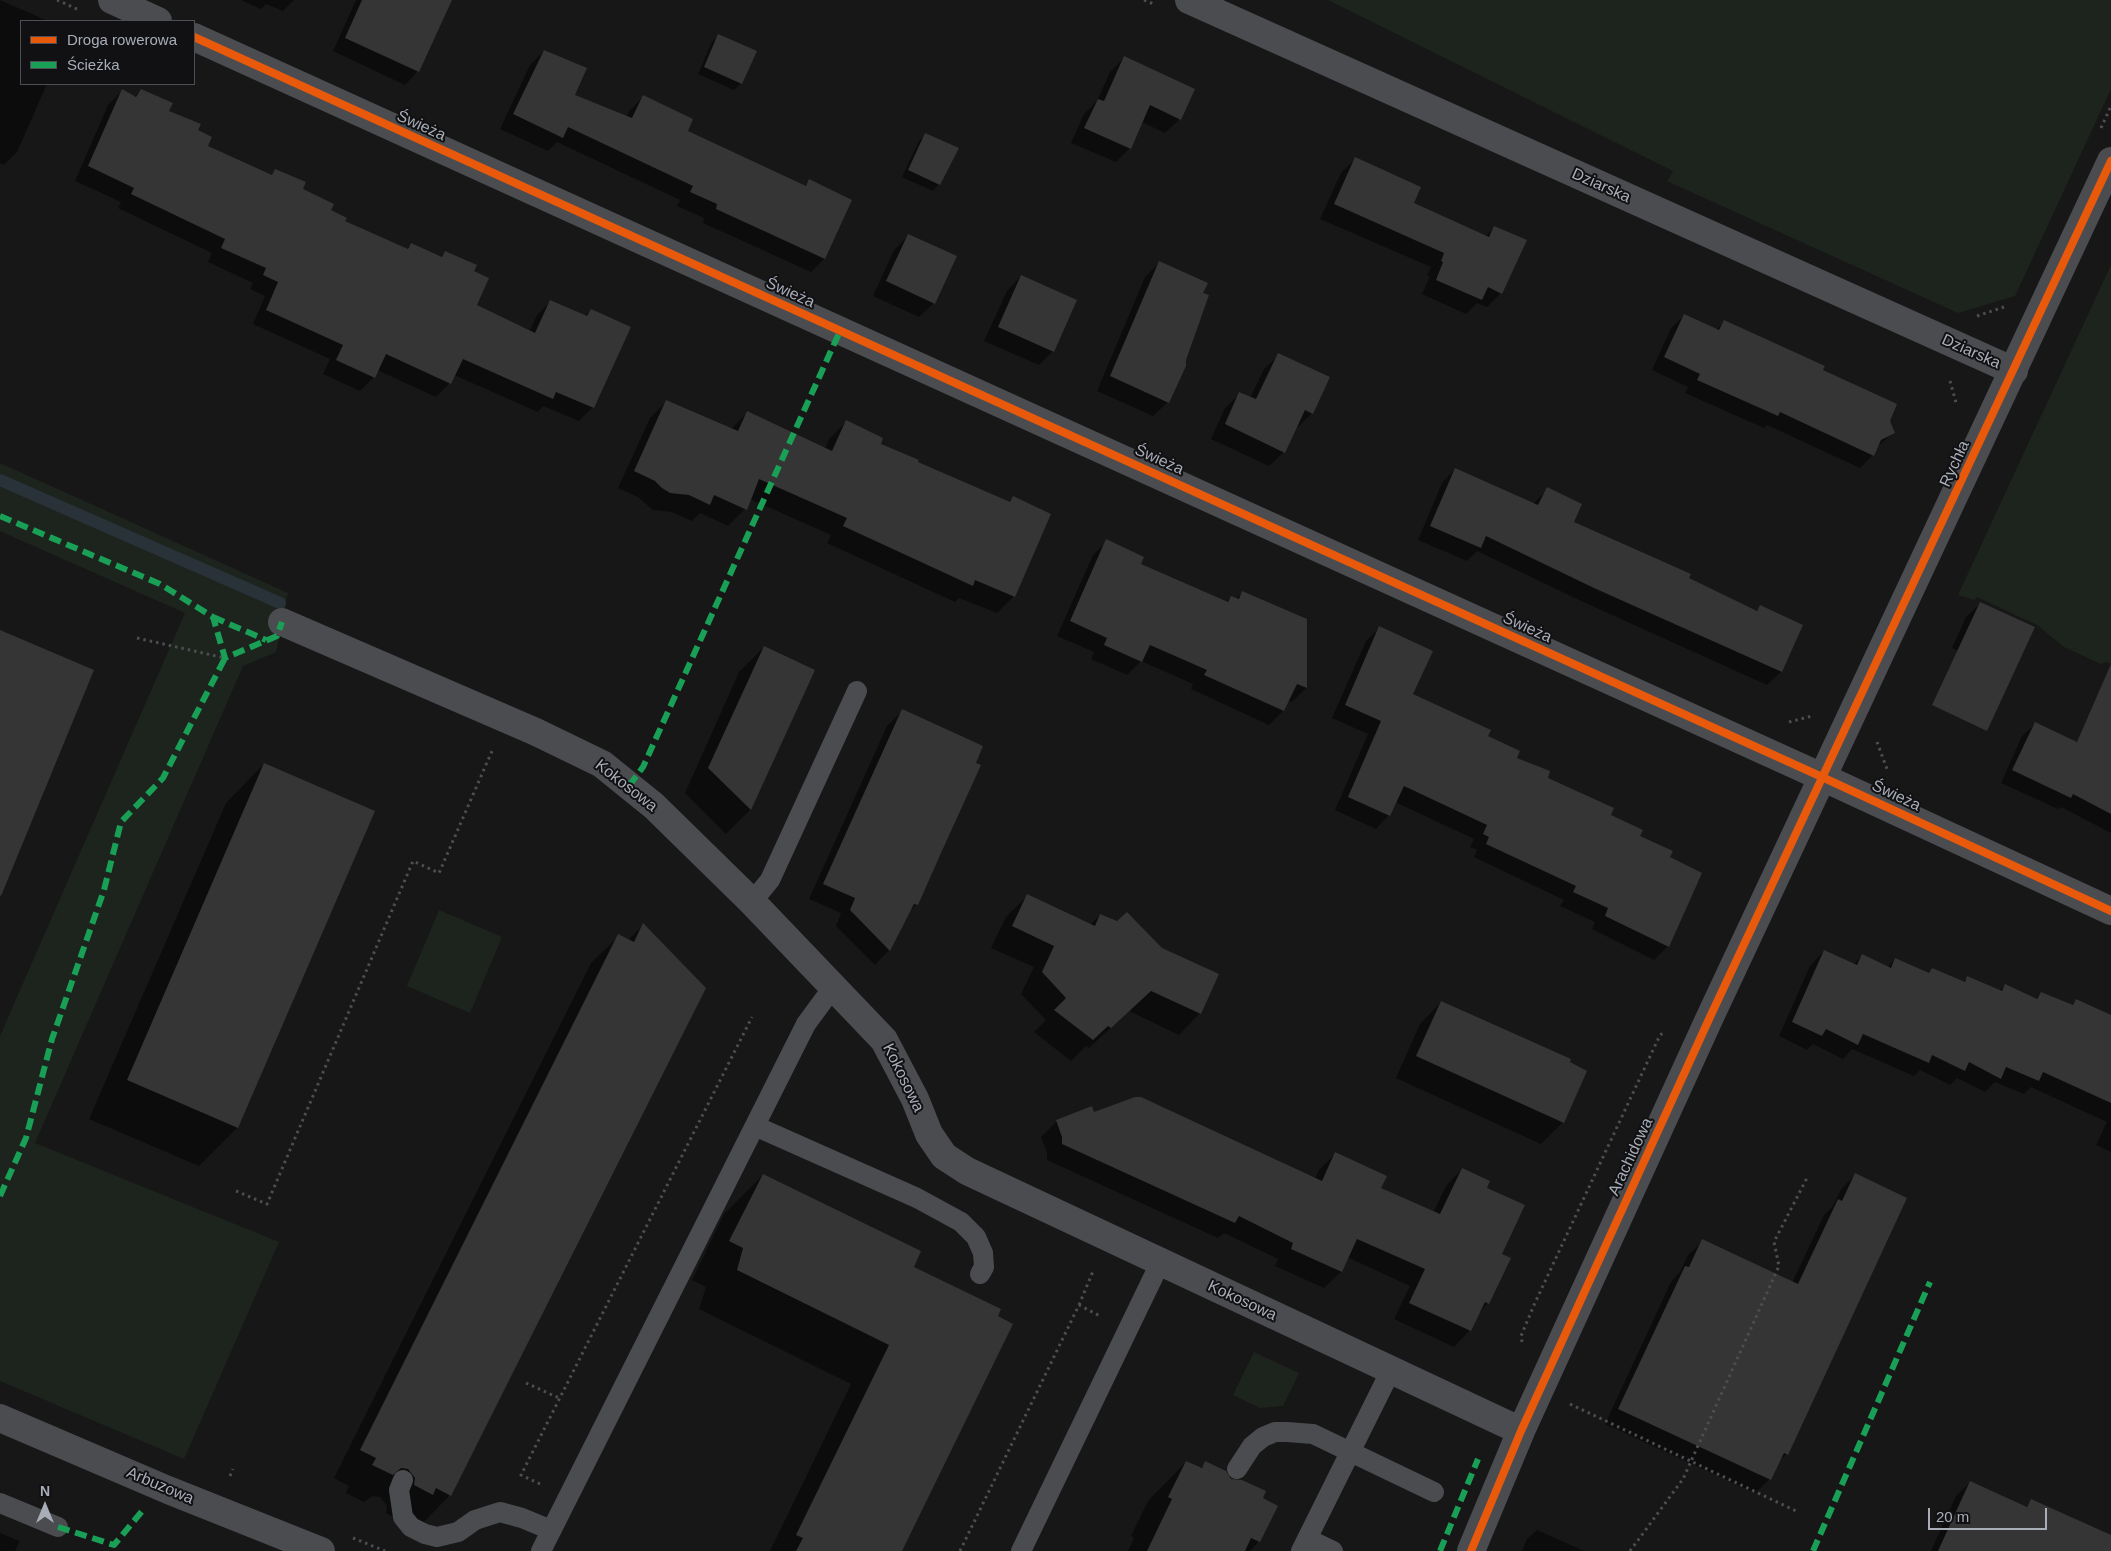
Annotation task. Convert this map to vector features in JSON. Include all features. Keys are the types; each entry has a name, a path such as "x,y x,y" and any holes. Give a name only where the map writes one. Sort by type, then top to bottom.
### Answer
{"street":[{"path":"112,0 156,20"},
{"name":"Dziarska","path":"1189,0 2014,371"},
{"name":"Świeża","path":"195,38 1822,777 2111,911"},
{"name":"Rychła","path":"1822,777 2111,161"},
{"name":"Kokosowa","path":"282,622 536,732 602,764 654,806 752,902 884,1040 915,1098 928,1134 944,1156 967,1171 1160,1263 1521,1431"},
{"name":"Arachidowa","path":"1471,1551 1521,1431 1822,777"},
{"name":"Arbuzowa","path":"0,1418 168,1490 321,1551"}],"lane":[{"path":"752,902 770,880 857,691"},
{"path":"541,1551 806,1024 834,986"},
{"path":"755,1126 917,1198 961,1222 976,1237 983,1252 984,1267 980,1274"},
{"path":"1021,1551 1160,1263"},
{"path":"1333,1551 1304,1545 1391,1370"},
{"path":"1236,1469 1252,1446 1263,1437 1275,1432 1313,1434 1434,1492"},
{"path":"403,1480 399,1490 403,1517 411,1528 425,1534 437,1537 458,1532 475,1520 500,1512 522,1518 551,1530"},
{"path":"0,1503 58,1527"}],"path":[{"path":"1949,379 1962,421 1985,432"},
{"path":"137,638 225,658"},
{"path":"1786,723 1813,716"},
{"path":"1875,738 1888,770"},
{"path":"236,1191 267,1204 413,861 439,872 493,749"},
{"path":"567,1498 521,1475 752,1017"},
{"path":"1522,1344 1521,1336 1539,1296 1660,1035 1667,1031"},
{"path":"1630,1551 1683,1479 1779,1266 1774,1242 1808,1176"},
{"path":"960,1551 1079,1305 1096,1264"},
{"path":"1079,1305 1127,1330"},
{"path":"526,1383 560,1398"},
{"path":"1581,1409 1796,1511"}],"shaded area":[{"path":"1328,0 2111,0 2111,89 2015,296 1958,313 1667,181 1673,171"},
{"path":"2111,265 2111,664 2106,662 2101,664 2064,647 2037,625 1977,597 1974,600 1958,595"},
{"path":"0,463 288,593 276,652 243,666 35,1143 279,1242 184,1459 0,1381 0,1036 185,613 0,531"},
{"path":"439,910 502,937 470,1013 407,986"},
{"path":"1254,1352 1299,1373 1283,1406 1260,1408 1233,1395"}],"building":[{"path":"362,0 452,0 419,72 345,38"},
{"path":"718,34 757,51 742,84 704,67"},
{"path":"544,50 587,68 575,95 632,118 643,95 693,119 688,131 806,186 809,179 852,200 825,259 716,209 717,204 690,192 693,186 568,127 563,138 513,114"},
{"path":"1124,56 1195,89 1181,120 1150,105 1131,149 1084,128 1098,99 1104,101"},
{"path":"122,89 136,97 141,89 173,103 169,111 201,124 198,130 212,137 208,146 272,175 275,169 306,182 303,189 334,204 331,210 347,218 345,221 408,249 411,243 442,257 445,251 477,265 474,271 489,278 477,305 535,333 550,300 587,316 591,309 631,327 594,408 556,392 553,399 463,359 451,384 386,354 375,378 336,360 343,345 266,310 278,282 263,275 266,268 221,248 225,239 131,194 134,188 88,166"},
{"path":"925,133 959,148 940,185 908,170"},
{"path":"1355,157 1421,187 1414,203 1489,237 1494,226 1527,240 1502,294 1488,287 1482,300 1436,280 1443,262 1441,261 1444,253 1334,204"},
{"path":"908,234 957,256 935,304 886,281"},
{"path":"1159,261 1208,283 1203,293 1209,295 1186,360 1186,366 1169,403 1110,376"},
{"path":"1021,275 1077,300 1054,352 998,327"},
{"path":"1684,314 1719,330 1724,320 1825,366 1823,370 1897,404 1890,421 1895,433 1881,440 1874,456 1780,412 1778,416 1697,380 1700,374 1664,357"},
{"path":"1278,353 1330,377 1313,414 1305,410 1285,453 1225,424 1239,392 1256,399"},
{"path":"666,400 738,431 747,411 832,451 846,420 883,438 881,444 919,460 918,462 1010,502 1013,496 1051,514 1015,597 975,580 973,586 843,526 847,518 759,479 747,510 714,495 710,505 689,495 670,493 655,481 634,471"},
{"path":"1455,468 1538,505 1547,487 1582,504 1574,522 1691,574 1689,578 1757,611 1760,605 1803,625 1782,672 1594,588 1486,536 1481,548 1430,526"},
{"path":"1106,539 1144,557 1141,564 1228,602 1231,596 1239,599 1242,591 1307,619 1307,688 1297,684 1284,711 1204,675 1207,670 1150,645 1142,662 1104,645 1107,638 1070,621"},
{"path":"1980,602 2035,627 1987,731 1932,705"},
{"path":"1379,626 1433,651 1413,694 1491,730 1488,736 1520,751 1517,758 1550,771 1548,778 1614,808 1611,815 1643,830 1640,836 1673,851 1670,857 1702,873 1669,947 1605,916 1608,908 1573,892 1576,886 1486,844 1489,837 1483,834 1487,825 1404,786 1390,816 1348,797 1381,721 1345,705"},
{"path":"0,630 94,670 1,896 0,895"},
{"path":"764,646 815,670 751,810 708,768"},
{"path":"2111,664 2111,814 2073,794 2071,798 2012,770 2035,722 2077,742"},
{"path":"902,709 983,746 976,763 981,765 918,905 914,904 890,951 850,910 855,898 823,884"},
{"path":"264,763 375,811 238,1128 127,1080"},
{"path":"1027,894 1095,926 1100,914 1117,921 1127,912 1162,948 1219,974 1201,1014 1151,991 1111,1028 1108,1026 1093,1040 1054,1010 1066,998 1042,972 1054,946 1012,926"},
{"path":"643,923 706,988 451,1496 436,1488 433,1495 414,1485 415,1478 408,1469 401,1468 393,1475 372,1465 376,1458 360,1450 618,934 634,942"},
{"path":"1824,950 1857,965 1862,954 1891,968 1895,958 1929,973 1932,968 1965,982 1967,976 2002,991 2005,984 2037,999 2041,992 2073,1005 2076,999 2111,1015 2111,1103 2043,1072 2039,1081 2006,1067 2001,1079 1969,1062 1965,1071 1932,1055 1929,1063 1863,1034 1858,1045 1826,1029 1822,1036 1792,1022"},
{"path":"1441,1001 1571,1059 1570,1062 1587,1071 1564,1123 1416,1056"},
{"path":"1135,1097 1141,1097 1322,1181 1335,1152 1387,1176 1381,1188 1440,1214 1462,1168 1490,1181 1487,1188 1525,1205 1502,1254 1511,1258 1489,1304 1485,1302 1471,1331 1409,1303 1425,1269 1357,1239 1342,1272 1291,1249 1293,1243 1239,1216 1235,1223 1062,1144 1062,1137 1056,1120 1092,1106 1094,1112"},
{"path":"1855,1173 1907,1198 1788,1455 1784,1453 1771,1480 1618,1409 1685,1266 1689,1267 1702,1239 1798,1284 1838,1199 1842,1201"},
{"path":"763,1174 921,1251 914,1267 1001,1309 998,1316 1013,1324 902,1551 796,1551 803,1538 796,1535 889,1345 737,1270 743,1248 729,1241"},
{"path":"1186,1461 1202,1468 1205,1461 1226,1471 1231,1479 1242,1480 1266,1491 1263,1498 1278,1506 1260,1542 1251,1538 1245,1551 1147,1551 1172,1499 1168,1497"},
{"path":"1970,1481 2027,1507 2031,1499 2111,1535 2111,1551 1938,1551"}],"waterway":[{"path":"0,480 280,603"}],"marked path":[{"path":"629,786 643,767 840,331"},
{"path":"0,516 160,584 213,617 225,658 277,636 282,622"},
{"path":"213,617 266,640"},
{"path":"0,1196 26,1138 52,1039 104,890 121,822 163,778 225,658"},
{"path":"1813,1551 1930,1282"},
{"path":"1440,1551 1478,1459"},
{"path":"58,1527 114,1545 143,1510"}],"cycle path":[{"path":"195,37 1822,777 2111,911"},
{"path":"1471,1551 1521,1431 1710,1017 2111,161"}]}
